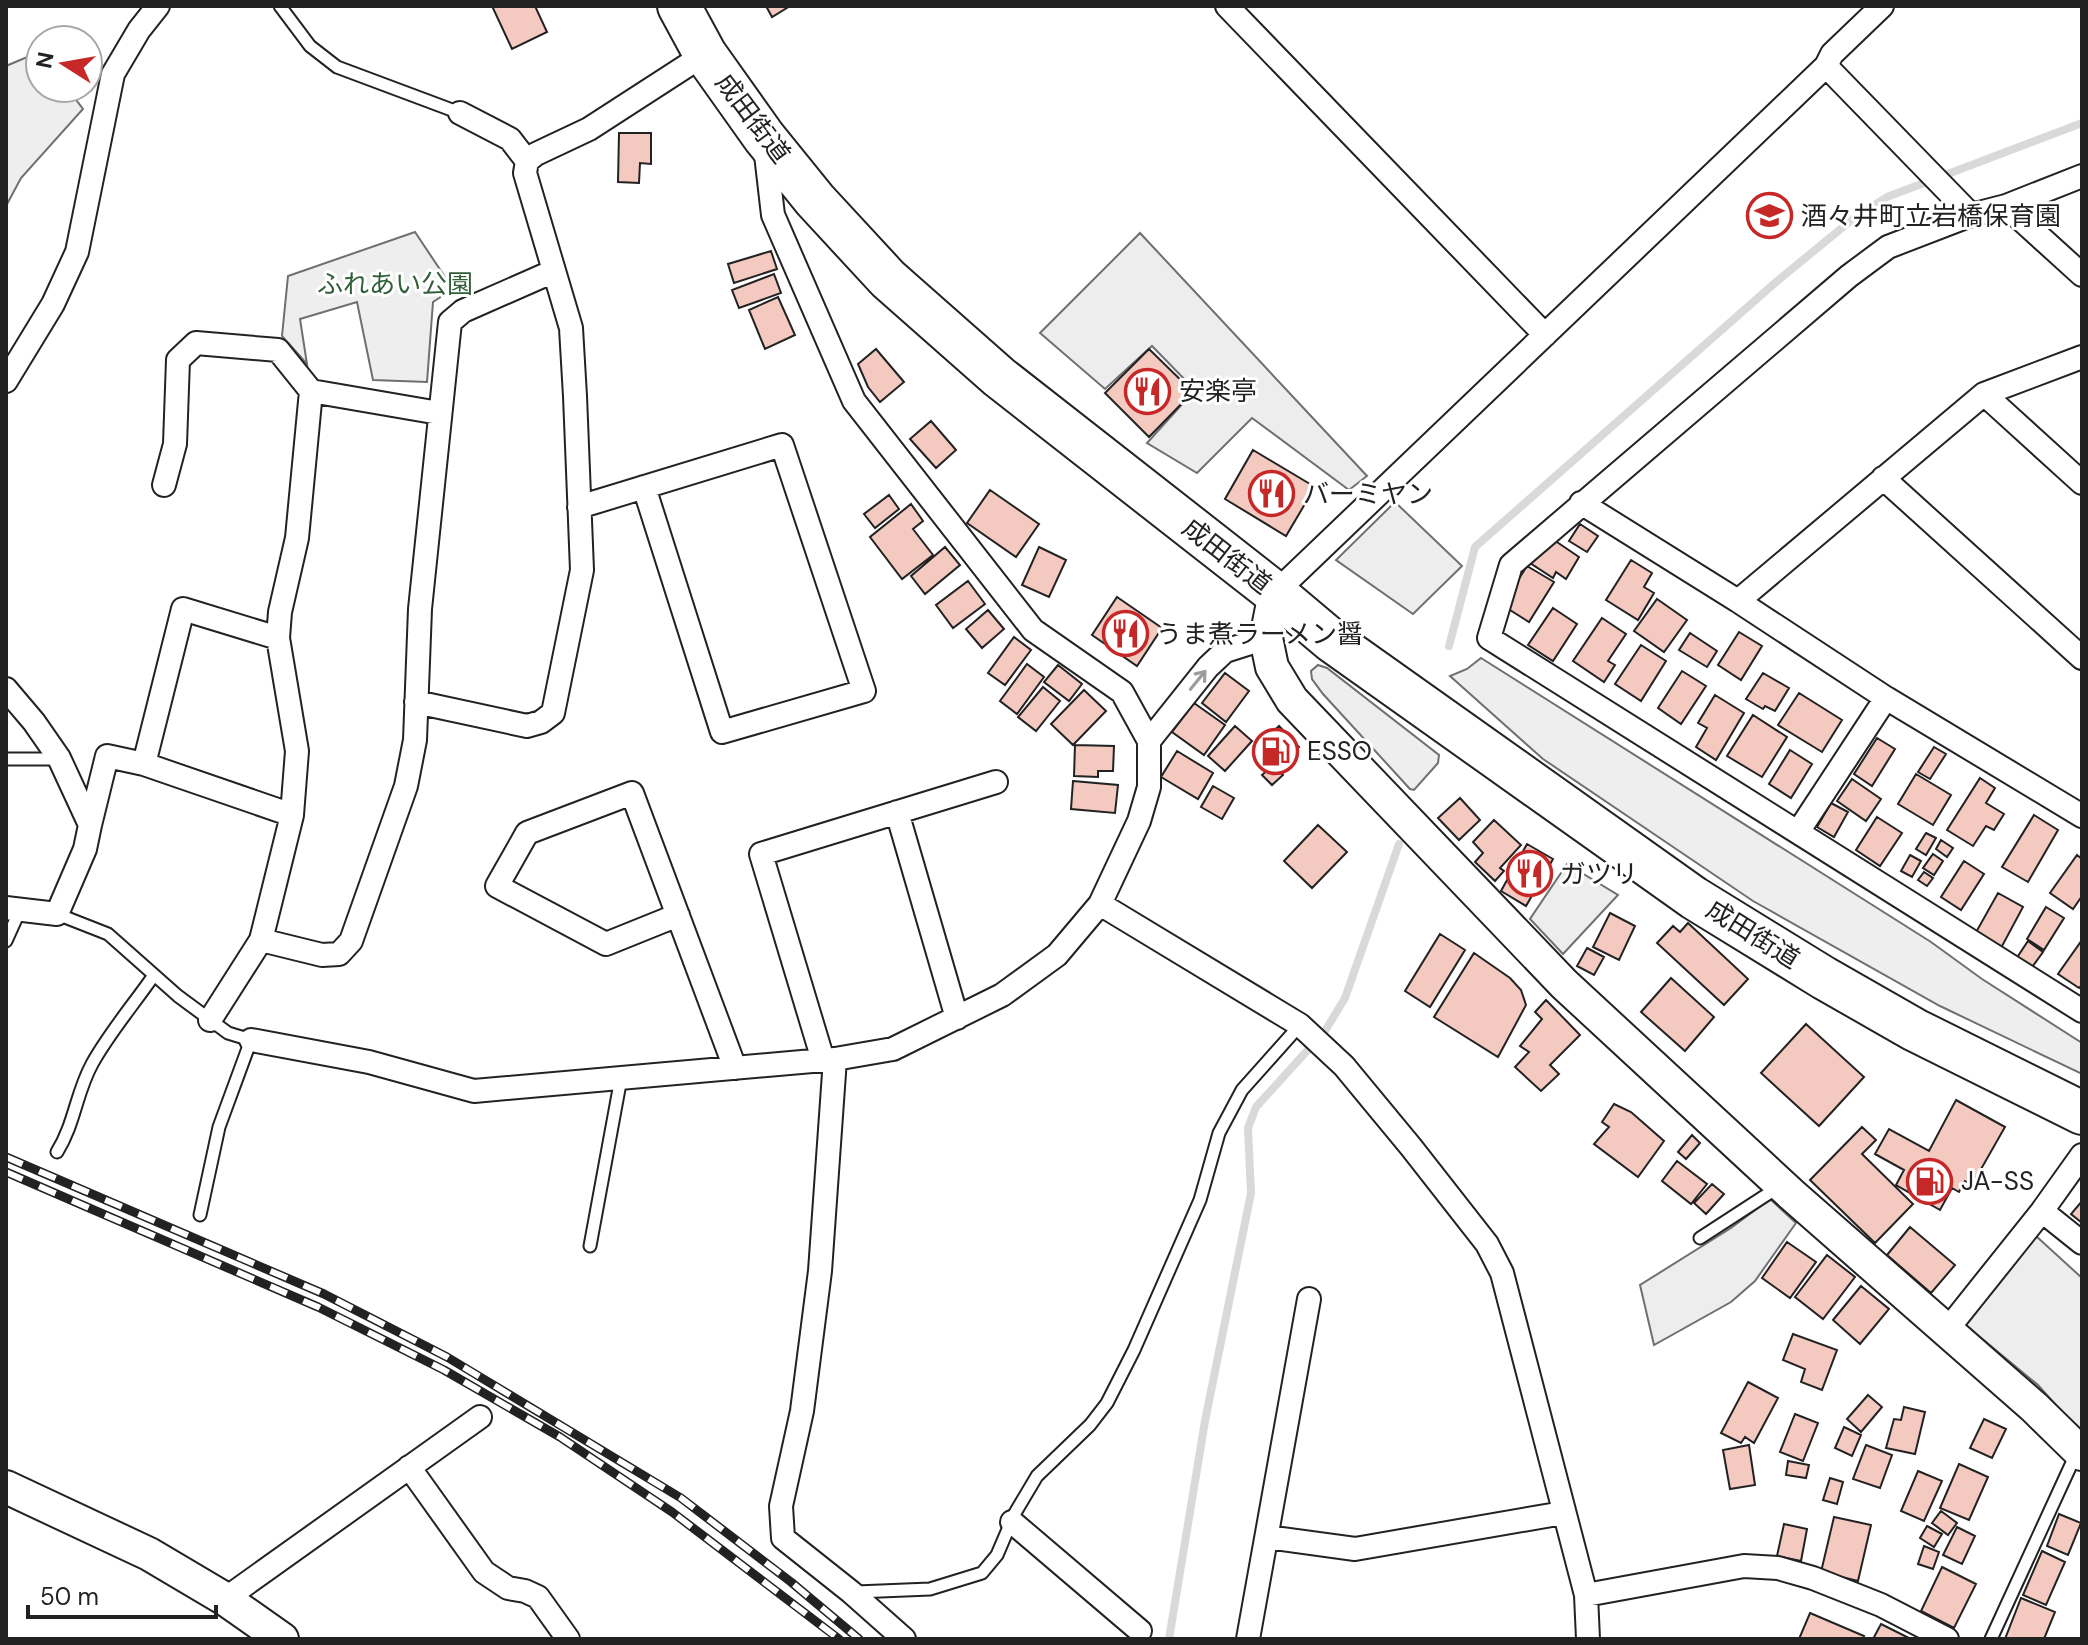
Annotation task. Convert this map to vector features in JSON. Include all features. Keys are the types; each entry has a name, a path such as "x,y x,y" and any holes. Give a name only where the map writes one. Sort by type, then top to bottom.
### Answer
{"highway":[{"name":"成田街道","path":"679,6 705,54 764,137 815,200 888,279 999,377 1332,641 1694,898 1915,1030 2082,1113"}],"street":[{"path":"6,381 53,304 77,252 113,74 139,30 158,6"},
{"path":"1227,6 1545,335"},
{"path":"1882,6 1832,54 1826,66 1275,593 1266,638 1272,667 1292,700 1564,984 1781,1185 2034,1407 2080,1452"},
{"path":"416,702 527,726 541,722 553,713 582,570 571,328 525,173 527,161 589,129 705,54"},
{"path":"1826,66 1971,215"},
{"path":"460,113 510,139 527,161"},
{"path":"251,1040 369,1062 474,1091 829,1060 893,1049 1002,995 1057,955 1100,904 1139,821 1149,787 1149,741 1122,692 1033,630 854,401 773,215 764,137"},
{"path":"2082,176 1888,247 1849,276 1511,565 1489,638 2082,1011"},
{"path":"2006,206 2082,275"},
{"path":"261,940 322,955 339,954 351,941 406,786 415,740 420,609 450,322 463,311 554,271"},
{"path":"164,485 175,444 178,360 196,343 278,350 311,391 439,413"},
{"path":"1738,601 1984,394 2082,357"},
{"path":"210,1020 261,940 292,815 297,751 278,638 280,612 297,538 311,391"},
{"path":"1984,394 2082,483"},
{"path":"579,507 644,487 782,445 864,691 722,732 644,487"},
{"path":"1883,478 2082,658"},
{"path":"1581,503 1886,698 2082,816"},
{"path":"144,764 183,609 278,638"},
{"path":"1149,741 1208,667 1225,651 1266,638"},
{"path":"6,689 59,758 90,825"},
{"path":"1798,832 1886,698"},
{"path":"13,909 57,914 85,849 107,756 144,764 292,815"},
{"path":"904,1639 783,1538 781,1506 802,1411 820,1271 829,1060 761,854 996,782"},
{"path":"678,915 606,944 497,886 527,833 632,793 678,915 735,1068"},
{"path":"897,812 957,1018"},
{"path":"1100,904 1300,1025 1328,1049 1478,1232 1502,1273 1515,1316 1586,1595 1588,1639"},
{"path":"1947,1330 2042,1211 2082,1155"},
{"path":"2042,1211 2082,1243"},
{"path":"1248,1639 1309,1299"},
{"path":"225,1599 480,1417"},
{"path":"409,1467 484,1572 508,1588 538,1597 568,1639"},
{"path":"6,1487 149,1554 225,1599 282,1639"},
{"path":"1268,1537 1355,1549 1563,1513"},
{"path":"1012,1522 1140,1631"},
{"path":"1586,1595 1744,1566 1778,1568 1813,1578 1881,1605 1947,1639"}],"lane":[{"path":"280,6 310,46 337,67 460,113"},
{"path":"6,759 59,758"},
{"path":"6,941 13,909"},
{"path":"57,914 108,934 210,1020 228,1033 251,1040 219,1127 200,1215"},
{"path":"57,1152 69,1132 93,1062 154,975"},
{"path":"851,1592 930,1589 982,1573 997,1555 1037,1476 1090,1425 1107,1403 1134,1350 1200,1200 1219,1133 1242,1090 1300,1025"},
{"path":"590,1246 621,1078"},
{"path":"1700,1238 1781,1185"},
{"path":"1991,1639 2080,1452"}],"green space":[{"path":"24,58 24,104 79,104 83,109 21,178 6,206 6,66"},
{"name":"ふれあい公園","path":"415,232 453,289 433,302 427,382 373,380 357,302 300,319 307,364 282,336 288,276"},
{"path":"1481,658 1931,942 1982,979 2082,1043 2082,1074 1940,1006 1753,901 1543,759 1450,676 1467,669"},
{"path":"1318,665 1327,668 1439,755 1438,763 1414,790 1323,694 1312,679 1311,671"}],"shaded area":[{"path":"1140,233 1367,476 1349,490 1252,418 1197,473 1147,443 1195,390 1152,346 1105,389 1040,333"},
{"path":"1395,502 1462,566 1413,614 1336,560"},
{"path":"1567,864 1618,895 1563,954 1530,919"},
{"path":"1770,1199 1796,1223 1755,1281 1731,1302 1654,1345 1640,1285 1731,1228"},
{"path":"2036,1236 2082,1278 2082,1434 2038,1385 1963,1323"}],"building":[{"path":"492,6 535,6 547,32 512,49"},
{"path":"766,6 790,6 772,17"},
{"path":"619,133 651,133 651,164 640,163 639,183 618,182"},
{"path":"771,251 777,269 734,283 728,264"},
{"path":"774,274 781,293 739,308 732,290"},
{"path":"778,297 795,335 765,349 749,310"},
{"path":"876,349 904,382 880,402 868,387 858,364"},
{"path":"1149,349 1193,392 1149,437 1105,393"},
{"path":"931,421 956,450 936,468 910,439"},
{"path":"1253,450 1315,487 1286,536 1225,499"},
{"path":"990,490 1039,524 1016,557 967,523"},
{"path":"889,495 899,509 875,528 864,514"},
{"path":"911,504 923,521 913,529 933,555 902,579 870,537"},
{"path":"1580,524 1598,536 1587,552 1569,541"},
{"path":"1551,538 1579,557 1566,579 1556,572 1553,578 1524,559"},
{"path":"945,547 960,565 925,594 911,576"},
{"path":"1039,547 1066,560 1049,597 1022,585"},
{"path":"1631,560 1652,573 1644,587 1654,593 1638,620 1606,600"},
{"path":"1527,566 1554,582 1529,622 1502,605"},
{"path":"968,581 985,604 953,628 936,605"},
{"path":"1117,597 1162,628 1137,666 1092,635"},
{"path":"1657,599 1687,620 1664,652 1634,631"},
{"path":"1553,608 1577,624 1553,661 1528,645"},
{"path":"988,610 1004,629 982,648 966,629"},
{"path":"1602,618 1626,634 1608,661 1615,665 1604,682 1573,661"},
{"path":"1739,632 1762,646 1741,680 1718,665"},
{"path":"1690,633 1717,651 1707,667 1679,650"},
{"path":"1014,637 1031,650 1005,685 988,673"},
{"path":"1641,645 1666,661 1641,701 1615,684"},
{"path":"1027,664 1044,677 1017,714 1000,701"},
{"path":"1058,665 1082,684 1069,701 1044,682"},
{"path":"1682,671 1706,686 1681,724 1658,708"},
{"path":"1225,673 1249,691 1226,722 1202,703"},
{"path":"1763,673 1789,688 1775,711 1765,706 1763,709 1746,699"},
{"path":"1043,687 1060,701 1036,731 1018,717"},
{"path":"1084,690 1106,711 1073,745 1051,724"},
{"path":"1799,693 1842,720 1822,752 1778,725"},
{"path":"1715,695 1744,713 1716,760 1696,747 1707,728 1698,723"},
{"path":"1194,703 1225,725 1204,755 1172,732"},
{"path":"1753,715 1787,737 1762,777 1727,756"},
{"path":"1235,726 1252,741 1225,771 1208,756"},
{"path":"1279,726 1299,747 1277,768 1283,775 1272,785 1262,775 1272,766 1255,749"},
{"path":"1877,738 1895,749 1872,786 1854,774"},
{"path":"1075,745 1114,746 1113,771 1098,771 1098,777 1074,776"},
{"path":"1934,747 1946,754 1930,779 1918,772"},
{"path":"1790,750 1812,764 1791,798 1769,784"},
{"path":"1177,751 1213,773 1198,799 1161,777"},
{"path":"1916,774 1951,795 1933,825 1898,804"},
{"path":"1980,778 1995,788 1986,803 2004,814 1994,830 1986,826 1973,846 1947,830"},
{"path":"1852,779 1881,799 1866,821 1837,801"},
{"path":"1073,781 1118,785 1115,813 1071,809"},
{"path":"1213,786 1234,798 1222,819 1201,807"},
{"path":"1460,798 1480,820 1459,840 1438,818"},
{"path":"1831,803 1848,812 1834,837 1817,827"},
{"path":"2034,815 2058,830 2028,882 2002,867"},
{"path":"1877,817 1902,833 1880,866 1856,850"},
{"path":"1494,820 1521,845 1500,868 1504,871 1495,881 1475,862 1483,853 1473,842"},
{"path":"1318,825 1347,852 1312,888 1284,861"},
{"path":"1926,833 1936,838 1926,855 1916,849"},
{"path":"1941,840 1953,848 1947,857 1936,849"},
{"path":"1527,844 1553,859 1526,906 1501,891"},
{"path":"1933,854 1943,861 1934,875 1923,868"},
{"path":"1910,855 1921,861 1912,877 1901,871"},
{"path":"2077,855 2082,859 2082,896 2073,909 2050,893"},
{"path":"1964,861 1984,874 1961,910 1941,897"},
{"path":"1924,872 1933,878 1927,886 1918,880"},
{"path":"1998,893 2023,907 2001,948 1975,934"},
{"path":"2046,907 2064,918 2044,950 2027,939"},
{"path":"1610,913 1635,926 1619,960 1593,947"},
{"path":"1688,923 1748,979 1724,1005 1657,943 1673,926 1680,932"},
{"path":"1440,934 1465,950 1430,1007 1405,991"},
{"path":"2082,940 2082,985 2079,988 2058,974"},
{"path":"2028,941 2043,952 2030,970 2016,959"},
{"path":"1587,948 1604,957 1594,975 1577,966"},
{"path":"1474,953 1510,978 1521,990 1526,1005 1498,1057 1434,1017"},
{"path":"1671,978 1714,1017 1685,1051 1641,1012"},
{"path":"1546,1000 1580,1035 1550,1065 1559,1074 1541,1091 1515,1067 1529,1052 1520,1046 1542,1019 1535,1012"},
{"path":"1806,1024 1864,1077 1819,1126 1761,1073"},
{"path":"1956,1100 2005,1127 1972,1185 1965,1181 1959,1192 1952,1188 1940,1210 1896,1185 1904,1170 1875,1154 1889,1129 1929,1151"},
{"path":"1614,1104 1631,1112 1664,1141 1638,1177 1594,1144 1609,1127 1602,1122"},
{"path":"1862,1127 1876,1140 1862,1154 1913,1204 1875,1243 1810,1180"},
{"path":"1692,1135 1700,1143 1686,1159 1678,1152"},
{"path":"1677,1161 1707,1184 1691,1204 1662,1181"},
{"path":"1712,1184 1724,1194 1706,1214 1694,1203"},
{"path":"2082,1201 2082,1223 2071,1214"},
{"path":"1910,1227 1955,1265 1931,1293 1887,1255"},
{"path":"1787,1242 1816,1262 1790,1298 1762,1278"},
{"path":"1827,1255 1855,1277 1823,1319 1795,1297"},
{"path":"1861,1286 1889,1309 1860,1344 1833,1320"},
{"path":"1793,1334 1837,1350 1822,1390 1801,1382 1805,1369 1783,1360"},
{"path":"1748,1382 1778,1398 1754,1443 1745,1437 1741,1443 1721,1433"},
{"path":"1868,1395 1882,1407 1861,1432 1847,1419"},
{"path":"1904,1407 1925,1412 1915,1454 1886,1448 1894,1419 1901,1420"},
{"path":"1795,1414 1818,1423 1803,1461 1780,1452"},
{"path":"1984,1419 2006,1429 1992,1458 1970,1448"},
{"path":"1844,1427 1861,1435 1852,1456 1835,1448"},
{"path":"1749,1445 1755,1485 1730,1489 1723,1450"},
{"path":"1866,1445 1892,1455 1880,1488 1853,1479"},
{"path":"1788,1461 1809,1465 1806,1478 1786,1475"},
{"path":"1959,1464 1988,1477 1969,1520 1940,1508"},
{"path":"1918,1471 1942,1481 1924,1521 1901,1511"},
{"path":"1830,1478 1843,1482 1837,1504 1823,1500"},
{"path":"1941,1511 1957,1523 1948,1535 1932,1523"},
{"path":"2059,1514 2081,1523 2068,1555 2047,1546"},
{"path":"1834,1517 1871,1525 1858,1581 1821,1572"},
{"path":"1784,1524 1807,1529 1801,1561 1777,1556"},
{"path":"1927,1526 1942,1534 1934,1547 1920,1538"},
{"path":"1957,1527 1975,1536 1962,1564 1943,1555"},
{"path":"1924,1546 1939,1552 1933,1569 1918,1564"},
{"path":"2042,1551 2065,1562 2046,1605 2023,1595"},
{"path":"1942,1567 1976,1584 1954,1628 1921,1611"},
{"path":"2021,1598 2055,1612 2044,1639 2005,1639"},
{"path":"1810,1613 1864,1636 1862,1639 1799,1639"},
{"path":"1881,1624 1909,1638 1873,1639"}],"waterway":[{"path":"1449,646 1475,547 1776,282 1854,218 1887,197 2082,123"},
{"path":"1169,1639 1205,1421 1251,1193 1248,1128 1256,1107 1325,1031 1345,998 1399,844"}],"railway":[{"path":"6,1157 324,1294 447,1357 681,1498 791,1582 859,1639"},
{"path":"6,1172 318,1307 444,1370 560,1437 672,1512 839,1639"}],"place":[{"name":"酒々井町立岩橋保育園","path":"1770,216"},
{"name":"安楽亭","path":"1148,391"},
{"name":"バーミヤン","path":"1272,494"},
{"name":"うま煮ラーメン醤","path":"1125,634"},
{"name":"ESSO","path":"1276,751"},
{"name":"ガツリ","path":"1529,874"},
{"name":"JA-SS","path":"1930,1181"}]}
